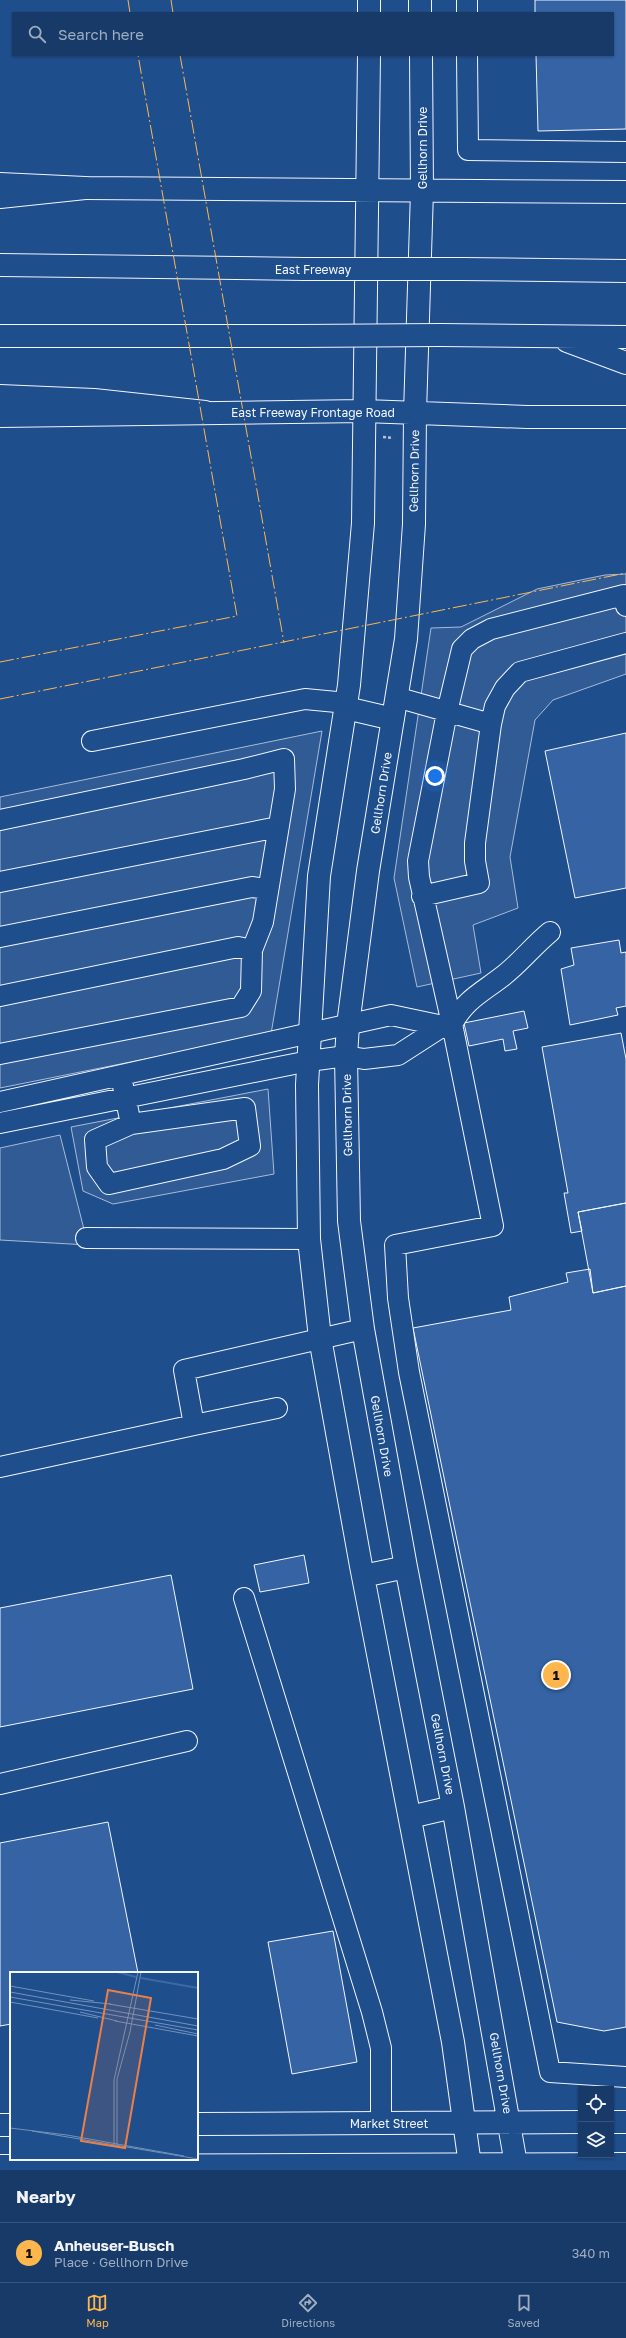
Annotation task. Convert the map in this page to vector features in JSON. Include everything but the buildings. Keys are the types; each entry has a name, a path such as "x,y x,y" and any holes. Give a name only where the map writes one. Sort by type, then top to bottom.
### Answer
{"main road":[{"path":"369,0 369,12"},
{"path":"420,0 420,12"},
{"path":"369,56 363,523 346,706 319,876 307,1085 309,1239 320,1338 363,1576 454,2042 470,2164"},
{"name":"Gellhorn Drive","path":"421,56 422,191 415,413 414,524 406,639 368,871 348,1025 346,1056 349,1221 363,1329 406,1567 453,1806 510,2122 516,2164"},
{"path":"0,184 85,188 626,192"},
{"path":"0,197 85,188"},
{"name":"East Freeway","path":"0,265 626,271"},
{"path":"0,336 462,335 626,337"},
{"path":"553,336 626,363"},
{"path":"0,396 94,400 205,412"},
{"name":"East Freeway Frontage Road","path":"0,416 364,411 626,417"},
{"path":"346,706 393,719"},
{"path":"363,1576 406,1567"},
{"path":"410,1817 453,1806"},
{"name":"Market Street","path":"198,2124 578,2122"},
{"path":"614,2122 626,2122"},
{"path":"0,2166 285,2168 470,2164 626,2164"}],"lane":[{"path":"467,0 467,12"},
{"path":"467,56 468,150 626,152"},
{"path":"626,606 624,595 491,630 472,639 462,649 447,712 418,861 422,896 448,1025 493,1226 395,1245 398,1298 409,1372 550,2072 626,2077"},
{"path":"422,896 479,883 475,861 474,843 491,724 495,706 505,688 520,672 626,643"},
{"path":"396,697 491,724"},
{"path":"92,741 305,699 346,706"},
{"path":"0,820 244,769 284,759 285,790 267,889 263,922 252,950 251,991 241,1006 0,1054"},
{"path":"0,882 278,827"},
{"path":"0,937 252,887 267,889"},
{"path":"0,1123 309,1061 346,1056 364,1060 398,1055 448,1025 473,996 504,976 550,932"},
{"path":"0,996 238,947 252,950"},
{"path":"0,1102 119,1070 310,1034 391,1015 448,1025"},
{"path":"119,1070 131,1124"},
{"path":"245,1108 250,1146 223,1159 109,1184 97,1167 95,1140 131,1124 245,1108"},
{"path":"86,1238 309,1239"},
{"path":"194,1425 184,1370 363,1329"},
{"path":"0,1467 277,1408"},
{"path":"244,1598 372,2012 381,2048 381,2123"},
{"path":"0,1784 187,1741"}],"shaded area":[{"path":"626,574 626,674 553,700 535,720 510,857 518,908 473,925 481,973 417,987 394,878 431,628 461,627 537,589 605,575"},
{"path":"322,731 271,1034 0,1088 0,797"},
{"path":"268,1089 274,1174 113,1204 83,1191 71,1127"},
{"path":"60,1135 88,1245 0,1240 0,1148"}],"power":[{"path":"128,0 130,12"},
{"path":"171,0 173,12"},
{"path":"0,662 237,616 138,56"},
{"path":"180,56 284,643"},
{"path":"0,699 626,573"}],"place":[{"name":"Anheuser-Busch","path":"556,1675"}]}
